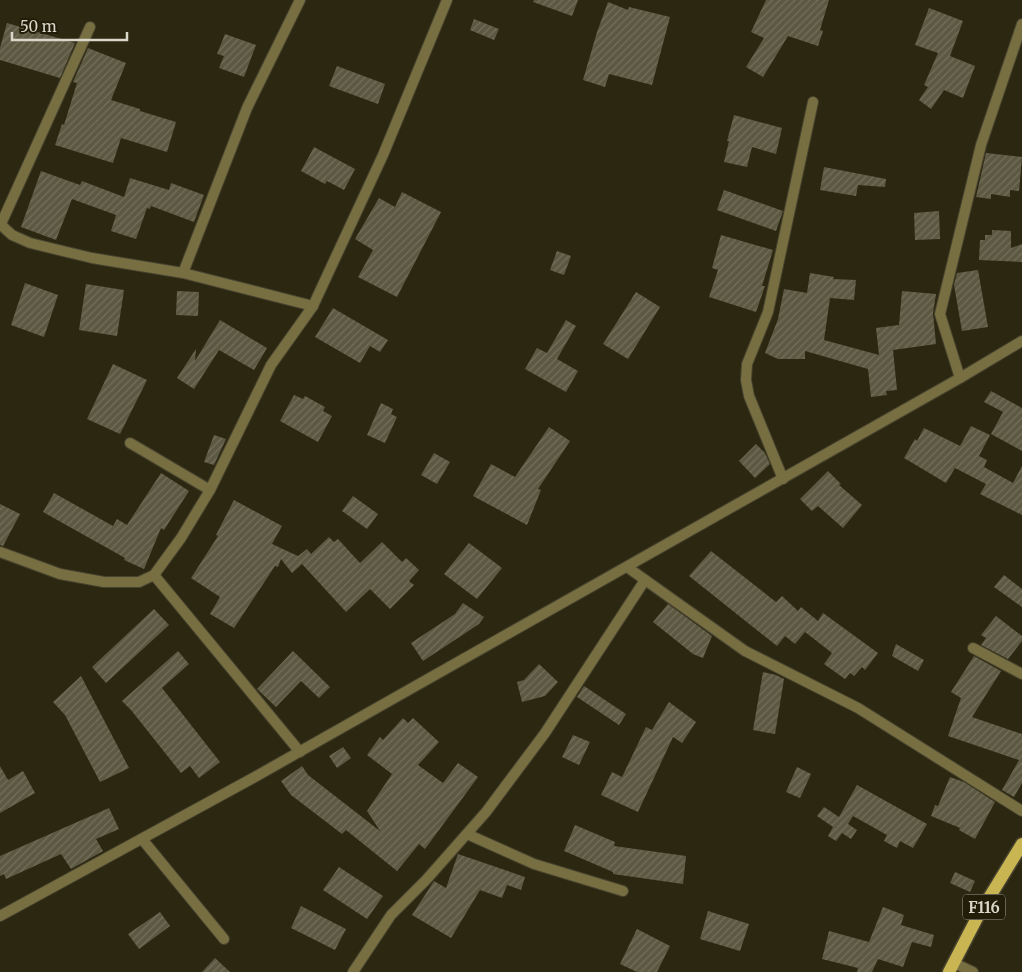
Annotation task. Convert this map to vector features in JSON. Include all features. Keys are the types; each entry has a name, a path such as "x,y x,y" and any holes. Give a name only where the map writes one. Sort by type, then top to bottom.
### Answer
{"main road":[{"name":"F116","path":"952,968 978,916 1022,844"}],"street":[{"path":"183,273 247,108 300,0"},
{"path":"0,552 60,574 104,582 139,582 154,575 181,538 210,490 271,365 313,306 383,155 448,0"},
{"path":"960,378 940,314 981,145 1022,24"},
{"path":"90,27 1,224 12,235 30,244 92,258 183,273 313,306"},
{"path":"783,479 749,396 746,380 747,364 768,312 813,102"},
{"path":"0,916 300,752 783,479 1022,341"},
{"path":"130,443 210,490"},
{"path":"627,567 744,651 858,708 1022,811"},
{"path":"154,575 300,752"},
{"path":"353,972 391,915 426,880 486,812 545,733 645,580"},
{"path":"973,648 1022,674"},
{"path":"466,834 534,864 623,892"},
{"path":"142,839 224,939"},
{"path":"952,968 973,972"}],"building":[{"path":"534,0 578,0 572,16 533,2"},
{"path":"766,0 829,0 820,30 823,31 818,46 788,36 763,77 746,67 764,38 751,32"},
{"path":"608,2 628,10 629,7 670,17 652,85 609,74 605,87 583,80"},
{"path":"929,8 963,21 950,56 975,66 963,98 944,90 931,109 919,100 928,87 924,85 938,53 915,45"},
{"path":"474,19 499,29 494,40 470,30"},
{"path":"7,23 75,43 60,78 0,60 0,48"},
{"path":"225,34 256,45 244,77 219,68 224,56 217,54"},
{"path":"88,48 126,63 111,100 176,122 167,152 121,138 113,163 55,145 62,124 64,125 77,83 73,82"},
{"path":"337,66 385,84 378,104 329,86"},
{"path":"734,115 782,128 776,154 752,147 747,167 724,162"},
{"path":"314,147 355,169 344,190 327,181 325,184 301,171"},
{"path":"986,153 1022,157 1019,191 1010,190 1010,197 991,194 991,199 976,197"},
{"path":"824,167 886,179 885,187 858,185 856,196 820,190"},
{"path":"41,171 80,185 82,181 124,197 130,178 169,190 171,183 204,195 194,222 151,206 150,209 147,208 136,239 111,231 116,215 72,199 56,240 21,227"},
{"path":"724,190 783,211 776,231 717,210"},
{"path":"402,192 441,212 397,297 358,277 373,250 355,239 379,198 395,207"},
{"path":"939,211 940,239 915,240 914,213"},
{"path":"992,230 1011,231 1011,248 1022,244 1022,262 979,260 980,240 985,240 985,235 992,235"},
{"path":"721,235 773,250 762,286 765,286 756,312 709,297 718,270 712,268"},
{"path":"557,251 571,256 564,275 550,270"},
{"path":"978,270 988,327 962,331 954,285 957,273"},
{"path":"810,273 834,277 833,279 856,280 854,300 830,298 824,340 879,355 876,328 899,325 902,291 936,294 933,313 936,344 893,350 897,390 886,391 887,395 871,397 868,369 805,351 805,359 778,359 765,353 778,319 784,289 807,293"},
{"path":"25,283 58,295 44,337 11,325"},
{"path":"86,284 124,290 117,336 79,330"},
{"path":"177,291 199,292 198,316 176,315"},
{"path":"636,292 660,307 628,359 603,344"},
{"path":"333,308 388,340 380,352 370,346 360,363 315,337"},
{"path":"220,320 267,348 254,370 219,350 194,389 177,378 196,349 195,361"},
{"path":"566,320 576,326 557,359 578,371 566,392 525,369 537,348 547,353"},
{"path":"113,364 147,380 120,434 87,419"},
{"path":"991,391 1022,408 1022,451 991,434 1003,412 984,402"},
{"path":"294,395 303,399 305,396 325,407 323,411 332,416 318,442 280,421"},
{"path":"381,403 393,409 391,414 397,417 385,443 367,435"},
{"path":"971,426 990,435 979,456 987,460 984,467 1013,483 1022,466 1022,515 980,494 986,484 955,468 946,483 904,458 924,428 960,446"},
{"path":"549,427 570,441 538,489 541,490 527,525 473,496 491,464 515,477"},
{"path":"214,435 226,439 214,465 204,462"},
{"path":"756,444 765,453 770,464 755,478 739,461"},
{"path":"434,453 450,462 437,484 421,475"},
{"path":"828,471 841,484 839,485 862,505 843,528 818,506 812,511 800,499"},
{"path":"161,473 189,491 164,530 161,528 144,569 124,560 125,558 43,512 54,493 113,526 117,519 127,525"},
{"path":"353,496 378,514 367,529 342,511"},
{"path":"234,500 282,526 272,544 298,556 307,549 311,554 329,537 334,542 338,539 360,563 382,542 402,562 406,558 419,570 409,581 414,585 390,609 370,589 346,612 302,564 292,573 281,559 278,567 275,566 234,628 210,614 220,597 191,578 218,536 216,535"},
{"path":"0,504 20,514 3,546 0,545"},
{"path":"469,543 502,568 477,599 444,574"},
{"path":"711,551 776,602 782,596 798,611 801,607 818,621 823,613 878,653 865,670 862,667 854,676 850,673 845,679 824,664 832,653 805,632 795,644 785,636 777,646 689,576"},
{"path":"1004,575 1022,589 1022,607 994,587"},
{"path":"463,603 484,617 479,624 423,661 411,643 455,614"},
{"path":"668,604 712,636 703,658 693,654 653,622"},
{"path":"154,609 169,625 106,683 92,667"},
{"path":"996,616 1022,636 1022,641 1008,659 981,645 986,638 981,635"},
{"path":"896,644 924,660 918,671 892,656"},
{"path":"178,651 189,664 162,688 220,762 199,778 190,766 181,773 122,701"},
{"path":"293,651 330,687 319,698 301,681 276,707 257,689"},
{"path":"974,656 1001,671 972,717 1022,734 1022,783 1014,797 1002,790 1019,760 948,736 961,698 951,692"},
{"path":"539,664 558,682 545,696 522,702 517,682 524,680"},
{"path":"763,672 784,679 775,734 753,730"},
{"path":"81,676 129,768 100,782 65,715 53,702"},
{"path":"584,686 626,714 619,725 577,697"},
{"path":"669,702 696,722 682,743 673,737 638,812 601,795 612,772 622,777 646,727 652,730"},
{"path":"403,718 408,723 413,718 439,742 418,765 443,783 458,763 478,777 425,849 419,844 397,871 346,830 342,834 291,795 281,781 302,766 308,775 380,831 367,811 392,774 367,755 380,737 383,740"},
{"path":"573,735 590,742 579,765 562,757"},
{"path":"343,747 351,758 337,768 329,756"},
{"path":"0,766 8,780 23,771 35,793 0,813"},
{"path":"797,767 811,774 800,798 786,792"},
{"path":"950,777 964,782 995,802 975,839 959,830 960,828 931,816 935,805 938,806"},
{"path":"857,785 927,824 913,848 900,841 897,848 884,841 887,835 853,816 848,824 857,830 851,839 842,833 836,841 828,836 833,827 817,816 824,807 839,817"},
{"path":"109,808 119,829 96,839 103,851 71,869 61,854 6,879 4,874 0,876 0,856"},
{"path":"575,825 615,842 614,846 686,856 683,884 613,874 613,872 564,851"},
{"path":"458,854 525,877 521,890 507,885 502,898 480,890 451,938 412,915 434,881 446,888"},
{"path":"339,867 383,896 367,919 323,890"},
{"path":"955,872 975,881 970,892 950,883"},
{"path":"301,906 346,929 335,950 291,928"},
{"path":"883,907 904,915 901,925 934,935 931,947 912,942 903,967 878,959 872,972 857,972 858,968 822,959 829,931 869,942"},
{"path":"708,911 749,924 740,951 700,939"},
{"path":"160,912 170,926 139,949 128,934"},
{"path":"637,929 670,946 657,972 637,972 620,964"},
{"path":"215,958 230,972 202,972"}]}
